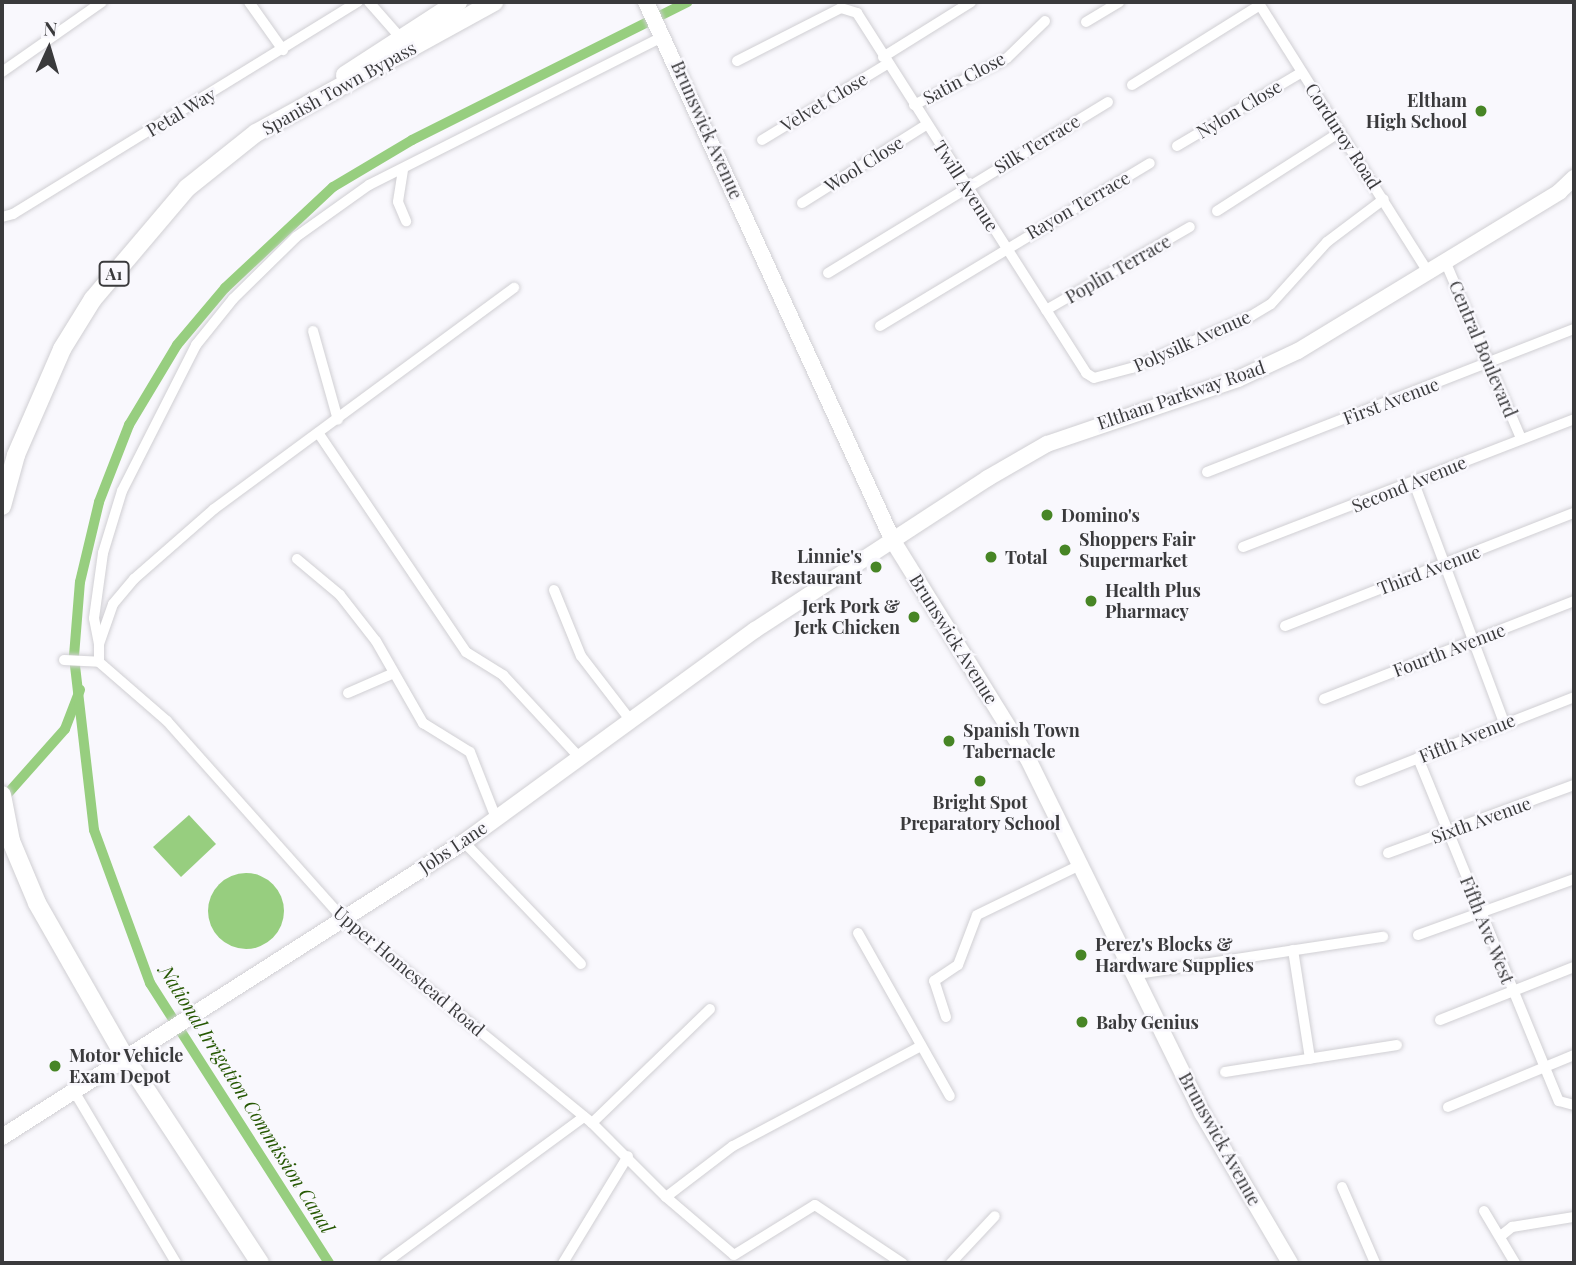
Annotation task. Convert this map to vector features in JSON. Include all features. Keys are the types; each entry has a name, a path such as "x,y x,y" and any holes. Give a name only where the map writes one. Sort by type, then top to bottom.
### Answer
{"main road":[{"name":"A1","path":"306,104 399,36 458,2"},
{"name":"Spanish Town Bypass","path":"2,506 37,403 62,349 93,299 187,188 256,133 494,2"},
{"path":"2,795 11,841 37,903 126,1059 260,1263"}],"street":[{"path":"2,72 102,2"},
{"path":"249,2 283,50"},
{"name":"Petal Way","path":"2,216 13,214 358,2"},
{"path":"369,2 399,36"},
{"name":"Brunswick Avenue","path":"646,2 893,541 1027,757 1137,974 1202,1114 1290,1263"},
{"name":"Velvet Close","path":"762,140 971,2"},
{"path":"1086,22 1119,2"},
{"path":"1132,85 1259,3"},
{"name":"Corduroy Road","path":"1259,3 1427,270"},
{"name":"Twill Avenue","path":"737,61 841,8 856,13 1086,373"},
{"name":"Satin Close","path":"914,105 1007,58 1045,21"},
{"path":"99,644 94,618 103,553 122,491 196,345 233,299 296,237 369,185 403,170 662,32"},
{"name":"Nylon Close","path":"1177,146 1302,72"},
{"name":"Silk Terrace","path":"828,274 1108,102"},
{"name":"Wool Close","path":"802,203 926,125"},
{"path":"1217,211 1340,132"},
{"name":"Rayon Terrace","path":"880,326 1006,247 1150,163"},
{"path":"403,170 398,202 406,222"},
{"name":"Eltham Parkway Road","path":"893,541 1047,444 1238,379 1298,351 1559,192 1574,178"},
{"name":"Polysilk Avenue","path":"1086,373 1105,379 1251,316 1271,304 1327,242 1384,199"},
{"name":"Poplin Terrace","path":"1046,310 1190,227"},
{"name":"Central Boulevard","path":"1445,261 1521,438"},
{"path":"64,660 95,661 113,604 134,579 214,509 514,288"},
{"name":"First Avenue","path":"1207,472 1574,329"},
{"path":"313,331 338,420"},
{"name":"Second Avenue","path":"1243,547 1574,419"},
{"path":"319,434 466,652 503,675 579,757"},
{"path":"1414,483 1475,639 1504,722"},
{"name":"Third Avenue","path":"1285,626 1574,513"},
{"name":"Jobs Lane","path":"2,1137 464,842 755,629 893,541"},
{"path":"297,559 340,595 376,642 392,674 423,723 470,752 496,818"},
{"path":"554,590 581,656 631,721"},
{"name":"Fourth Avenue","path":"1324,699 1574,601"},
{"name":"Upper Homestead Road","path":"95,661 167,722 344,920 588,1120 628,1156 666,1197 734,1255 815,1205 902,1263"},
{"path":"348,692 392,674"},
{"name":"Fifth Avenue","path":"1360,781 1574,696"},
{"name":"Fifth Ave West","path":"1418,758 1479,915 1559,1101 1574,1105"},
{"name":"Sixth Avenue","path":"1388,853 1448,834 1574,785"},
{"path":"464,842 581,964"},
{"path":"946,1017 934,981 958,965 977,915 1082,864"},
{"path":"1418,935 1574,879"},
{"path":"858,933 950,1096"},
{"path":"1137,974 1383,937"},
{"path":"1293,950 1310,1059"},
{"path":"1440,1020 1574,967"},
{"path":"385,1263 588,1120 710,1009"},
{"path":"1224,1072 1397,1045"},
{"path":"666,1197 733,1146 921,1046"},
{"path":"1448,1107 1574,1055"},
{"path":"74,1091 176,1263"},
{"path":"563,1263 628,1156"},
{"path":"1342,1188 1375,1263"},
{"path":"1484,1211 1502,1235 1515,1263"},
{"path":"951,1263 995,1216"},
{"path":"1502,1235 1512,1227 1574,1217"}],"shaded area":[{"path":"189,815 216,844 181,877 153,847"},
{"path":"246,873 260,876 273,884 281,897 284,911 281,925 273,938 260,946 246,949 232,946 219,938 211,925 208,911 211,897 219,884 232,876"}],"waterway":[{"name":"National Irrigation Commission Canal","path":"329,1263 150,983 94,830 74,656 80,582 99,502 129,425 177,345 225,288 333,187 412,140 687,2"},
{"path":"2,800 65,729 80,690"}],"place":[{"name":"Eltham High School","path":"1481,111"},
{"name":"Domino's","path":"1047,515"},
{"name":"Shoppers Fair Supermarket","path":"1065,550"},
{"name":"Total","path":"991,557"},
{"name":"Linnie's Restaurant","path":"876,567"},
{"name":"Health Plus Pharmacy","path":"1091,601"},
{"name":"Jerk Pork & Jerk Chicken","path":"914,617"},
{"name":"Spanish Town Tabernacle","path":"949,741"},
{"name":"Bright Spot Preparatory School","path":"980,781"},
{"name":"Perez's Blocks & Hardware Supplies","path":"1081,955"},
{"name":"Baby Genius","path":"1082,1022"},
{"name":"Motor Vehicle Exam Depot","path":"55,1066"}]}
